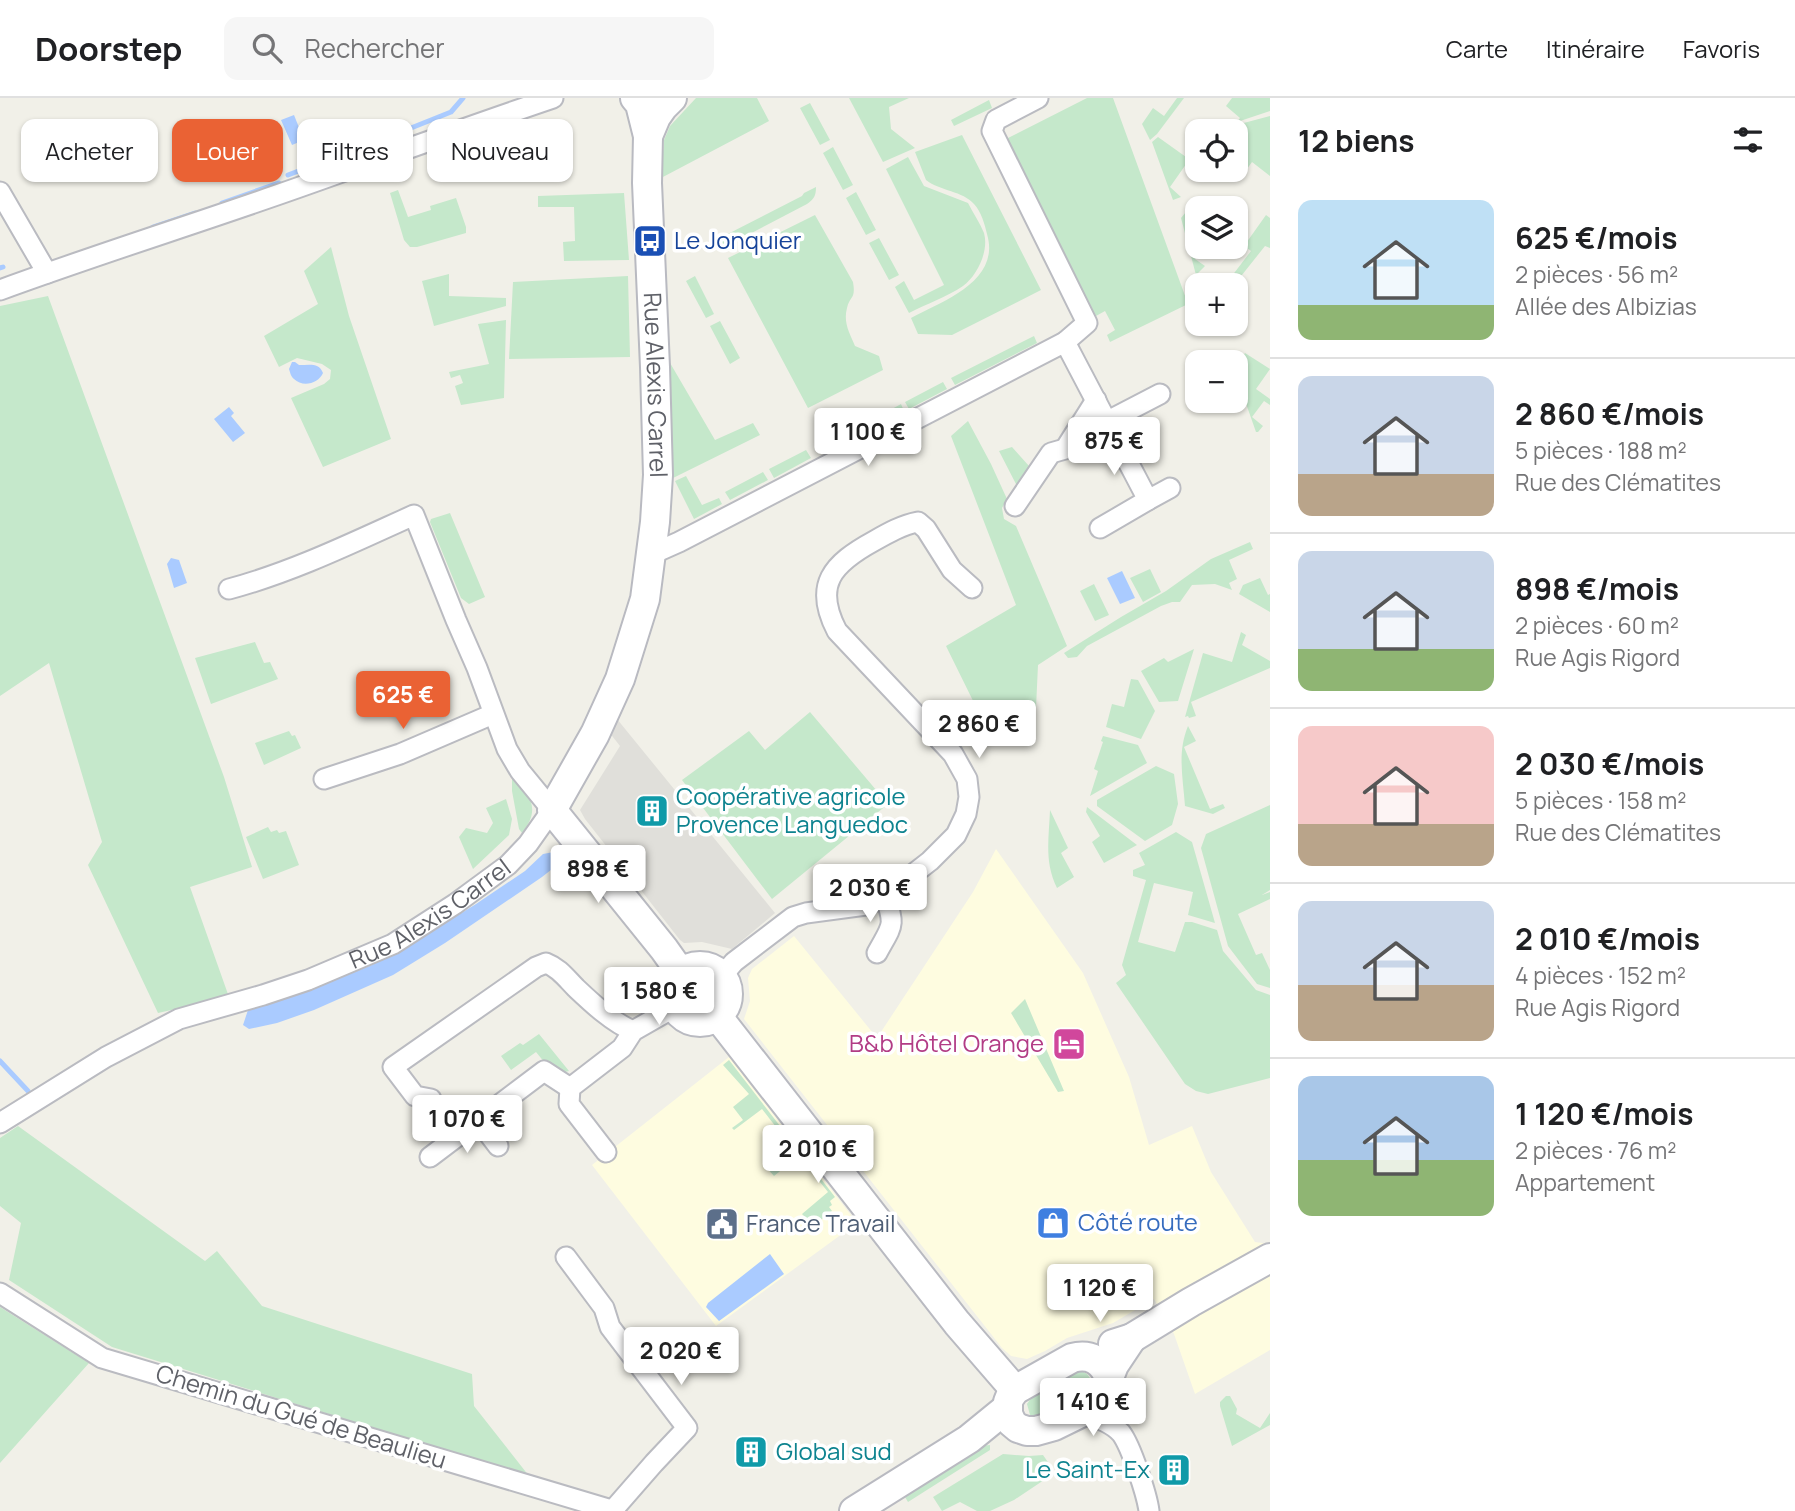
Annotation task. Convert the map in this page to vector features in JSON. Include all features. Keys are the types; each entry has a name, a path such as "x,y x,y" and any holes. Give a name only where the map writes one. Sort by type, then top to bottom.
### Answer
{"street":[{"path":"0,290 553,98"},
{"path":"652,554 1065,342 1087,323 992,131 996,120 1038,98"},
{"name":"Rue Alexis Carrel","path":"0,1123 106,1057 179,1019 308,980 393,944 455,904 508,865 528,844 552,810 595,734 621,680 645,599 652,554 658,475 648,183 648,136 652,102"},
{"path":"0,192 47,273"},
{"path":"1065,342 1148,500"},
{"path":"1108,421 1160,394"},
{"path":"1015,506 1051,453 1065,449 1096,400"},
{"path":"1100,528 1170,488"},
{"path":"229,589 258,581 348,545 414,515 515,764 681,973"},
{"path":"722,976 793,917 866,905 885,896 930,861 956,835 966,814 969,797 967,779 953,754 838,631 829,615 825,601 827,585 834,572 850,554 904,525 918,522 926,529 953,570 972,588"},
{"path":"324,779 400,754 493,715"},
{"path":"877,953 892,925 885,896"},
{"path":"431,1099 415,1096 393,1067 536,967 546,963 555,966 619,1025 634,1031"},
{"path":"698,966 715,970 722,976 728,986 729,997 718,1017 699,1023 689,1021 681,1015 675,1007 672,993 673,985 681,973 698,966"},
{"path":"606,1152 569,1104 570,1088 622,1048 634,1031 675,1007"},
{"path":"718,1017 957,1323 1027,1431 1054,1426 1097,1405 1108,1386 1114,1365 1132,1338"},
{"path":"430,1157 544,1072 570,1088"},
{"path":"479,1121 498,1146"},
{"path":"566,1257 604,1308 610,1327 687,1428 614,1511"},
{"path":"854,1511 1013,1409 1072,1358 1087,1356 1132,1338 1270,1258"},
{"name":"Chemin du Gué de Beaulieu","path":"0,1293 102,1358 614,1511"},
{"path":"1087,1356 1102,1364 1118,1415 1119,1431"},
{"path":"1082,1413 1098,1418 1119,1431 1125,1439 1149,1511"}],"shaded area":[{"path":"617,719 775,913 732,949 702,942 684,943 680,940 580,810 620,746 609,732"},
{"path":"996,849 1083,973 1129,1077 1149,1145 1192,1126 1211,1172 1255,1242 1270,1244 1270,1350 1195,1394 1174,1334 1154,1299 1113,1323 1067,1338 1027,1359 1011,1356 744,1019 750,1001 748,978 752,969 794,936 877,1038 973,892"},
{"path":"729,1057 857,1223 716,1326 592,1165"}],"green space":[{"path":"696,98 757,98 769,121 661,178 664,140 670,126"},
{"path":"849,98 909,98 889,107 891,129 915,148 883,162"},
{"path":"1087,98 1113,98 1185,296 1185,305 1110,342 1107,335 1115,330 1105,311 1096,316 1004,140"},
{"path":"1177,98 1184,98 1150,140 1142,124 1153,108 1164,116"},
{"path":"1232,98 1270,98 1270,111 1246,119 1239,119 1226,106"},
{"path":"989,100 992,108 954,126 951,120"},
{"path":"810,103 830,140 820,145 800,108"},
{"path":"1270,116 1270,176 1252,162 1248,168 1248,122"},
{"path":"962,135 1041,290 952,335 918,334 911,318 966,287 978,277 986,265 989,250 981,214 964,196 926,180 915,152"},
{"path":"1158,137 1185,156 1185,166 1170,187 1181,197 1173,200 1152,142"},
{"path":"833,147 853,185 843,190 823,153"},
{"path":"908,157 924,186 968,203 985,240 981,262 963,286 909,313 895,287 904,281 914,300 944,285 886,169"},
{"path":"816,187 814,197 807,204 723,248 718,239"},
{"path":"398,190 408,217 431,210 430,206 456,198 466,233 410,247 404,240 390,193"},
{"path":"856,192 876,230 866,235 846,198"},
{"path":"624,193 629,260 564,261 563,242 575,241 574,207 538,207 538,196"},
{"path":"1185,213 1185,233 1181,218"},
{"path":"815,215 853,282 853,295 846,313 851,337 855,346 879,356 883,370 808,408 728,258"},
{"path":"1266,215 1270,218 1270,248 1265,246 1244,273 1234,273 1245,259 1248,259 1251,251 1248,249 1248,240"},
{"path":"879,238 899,275 889,280 869,243"},
{"path":"331,247 349,316 391,439 323,467 291,398 324,384 330,379 331,370 322,364 297,358 279,367 264,336 318,304 304,271"},
{"path":"1192,259 1205,266 1195,273"},
{"path":"449,274 449,296 506,298 506,306 434,326 422,281"},
{"path":"628,276 630,357 509,359 513,282"},
{"path":"695,276 714,314 706,318 686,281"},
{"path":"48,296 224,777 252,867 190,887 229,997 158,1013 88,865 102,842 49,663 0,696 0,306"},
{"path":"506,320 504,398 461,405 455,386 463,383 460,375 451,378 449,372 489,364 478,324"},
{"path":"720,321 740,358 730,364 710,326"},
{"path":"1034,336 1037,343 955,385 951,378"},
{"path":"1248,355 1270,369 1256,389 1270,399 1270,405 1264,401 1252,417 1263,426 1256,432 1248,409"},
{"path":"666,356 715,440 753,423 760,435 669,480"},
{"path":"943,382 947,389 909,409 905,402"},
{"path":"901,404 904,411 866,432 863,425"},
{"path":"968,421 1007,499 1002,508 1004,519 1016,526 1067,646 1038,665 1036,708 980,715 946,646 1016,605 951,436"},
{"path":"1012,447 1029,466 1017,486 999,451"},
{"path":"806,450 811,458 774,478 769,469"},
{"path":"763,472 768,480 730,500 725,492"},
{"path":"686,476 702,505 719,498 722,504 694,519 675,481"},
{"path":"450,513 485,597 469,604 461,598 430,522 431,519"},
{"path":"1250,542 1253,549 1229,560 1237,579 1229,583 1232,590 1215,584 1192,585 1180,602 1161,606 1087,646 1077,657 1068,658 1064,653 1166,591 1211,559"},
{"path":"1150,569 1161,592 1143,602 1130,578"},
{"path":"1260,578 1268,595 1270,594 1270,612 1239,594 1243,585"},
{"path":"1094,584 1109,615 1095,621 1080,591"},
{"path":"1241,632 1246,635 1242,645 1270,661 1270,668 1191,702 1196,716 1185,717 1203,653 1232,662"},
{"path":"255,642 264,663 270,662 278,679 211,704 195,658"},
{"path":"1194,649 1178,701 1159,702 1141,671 1164,658 1168,662"},
{"path":"1131,679 1138,680 1155,711 1141,739 1106,727 1112,704 1124,707"},
{"path":"810,712 888,804 772,899 682,780 749,731 765,750"},
{"path":"1188,726 1196,741 1184,747 1210,809 1223,804 1225,808 1213,814 1185,806 1182,756"},
{"path":"289,731 292,736 295,735 301,748 264,765 255,743"},
{"path":"1103,736 1138,745 1147,763 1090,796 1098,771 1094,769"},
{"path":"1156,766 1174,774 1178,804 1172,825 1145,841 1097,806 1097,800"},
{"path":"512,777 529,796 531,803 531,817 522,833 512,791"},
{"path":"506,799 512,819 509,835 473,869 459,837 466,828 487,833 493,823 486,808"},
{"path":"1270,805 1270,890 1262,895 1270,892 1270,899 1238,914 1256,955 1262,953 1270,970 1270,988 1257,984 1228,946 1201,848 1206,834"},
{"path":"1087,807 1137,845 1104,863 1092,842 1100,836 1086,812"},
{"path":"1050,810 1068,848 1061,853 1074,877 1057,888 1049,859"},
{"path":"268,827 271,832 286,831 299,865 263,879 246,837"},
{"path":"1176,832 1192,842 1215,923 1188,915 1193,892 1154,883 1138,942 1175,952 1185,922 1217,930 1223,951 1256,990 1270,995 1270,1078 1208,1094 1185,1084 1116,983 1126,975 1122,965 1146,880 1133,876 1133,870 1145,865 1139,853"},
{"path":"702,974 715,981 719,993 709,1010 704,996 690,989 686,981"},
{"path":"1025,999 1064,1091 1058,1092 1011,1013"},
{"path":"539,1034 569,1071 561,1073 545,1063 536,1052 511,1070 501,1056"},
{"path":"729,1060 835,1197 830,1201 832,1205 829,1207 832,1211 816,1224 809,1222 802,1214 828,1192 799,1156 774,1176 764,1165 790,1145 762,1109 734,1130 732,1128 743,1120 733,1107 749,1094 723,1065"},
{"path":"18,1126 205,1261 217,1251 262,1306 472,1374 474,1406 529,1476 112,1347 9,1280 21,1223 0,1206 0,1138"},
{"path":"0,1307 89,1363 0,1463"},
{"path":"1080,1371 1090,1378 1089,1394 1061,1408 1030,1415 1027,1404 1031,1398"},
{"path":"1226,1396 1230,1396 1237,1409 1236,1414 1260,1428 1270,1413 1270,1425 1232,1446 1220,1406"},
{"path":"990,1445 990,1450 908,1502 902,1492 980,1446"},
{"path":"1003,1454 1043,1455 1052,1468 1050,1476 1014,1500 990,1511 977,1511 960,1502 942,1511 933,1497"}],"water":[{"path":"294,115 297,122 297,143 292,145 283,119"},
{"path":"292,362 316,366 323,373 314,382 298,382 291,376 289,369"},
{"path":"229,407 234,413 231,416 245,433 233,442 214,419"},
{"path":"171,558 179,560 187,583 174,588 167,564"},
{"path":"1122,571 1135,598 1120,604 1107,578"},
{"path":"390,673 400,695 388,700 378,679"},
{"path":"559,851 570,855 445,943 393,975 314,1010 277,1023 249,1029 243,1025 248,1010 318,987 372,965 476,904 525,871 543,854"},
{"path":"770,1254 784,1274 719,1321 706,1307 708,1303"}],"waterway":[{"path":"413,127 451,112 463,98"},
{"path":"288,175 297,172"},
{"path":"222,203 279,183"},
{"path":"153,227 195,213"},
{"path":"0,1061 28,1091"}],"place":[{"name":"Le Jonquier","path":"650,241"},
{"name":"Coopérative agricole Provence Languedoc","path":"652,811"},
{"name":"B&b Hôtel Orange","path":"1069,1044"},
{"name":"Côté route","path":"1053,1223"},
{"name":"France Travail","path":"722,1224"},
{"name":"Global sud","path":"751,1452"},
{"name":"Le Saint-Ex","path":"1174,1470"}]}
